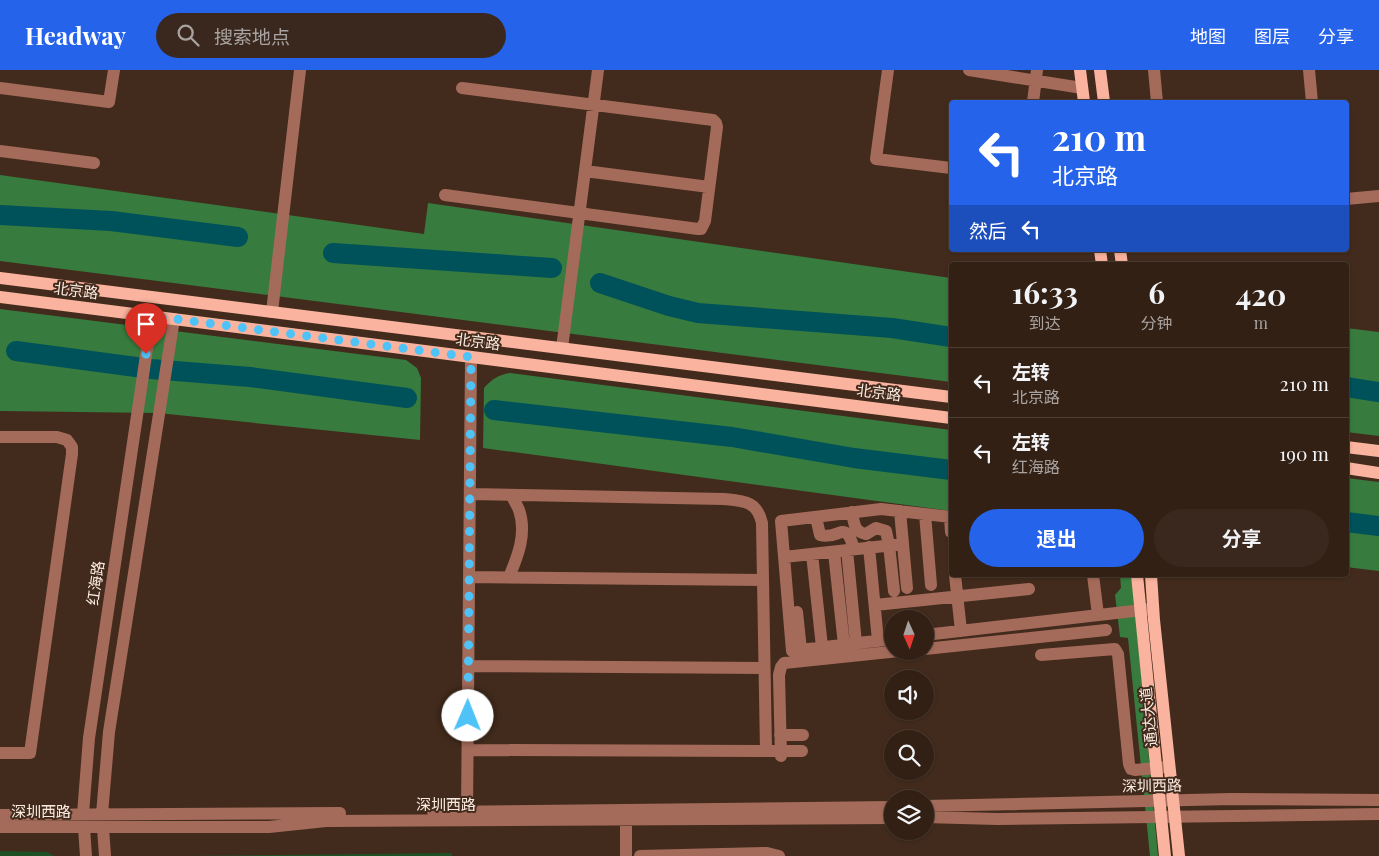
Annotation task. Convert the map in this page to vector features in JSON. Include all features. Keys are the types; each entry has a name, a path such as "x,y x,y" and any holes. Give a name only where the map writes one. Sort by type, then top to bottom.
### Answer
{"main road":[{"path":"1080,70 1084,100"},
{"path":"1100,70 1104,100"},
{"name":"北京路","path":"0,278 949,397"},
{"name":"北京路","path":"0,297 949,418"},
{"path":"1349,447 1379,451"},
{"path":"1349,468 1379,473"},
{"name":"通达大道","path":"1138,577 1147,610 1169,766 1179,856"},
{"name":"通达大道","path":"1151,577 1147,610 1156,768 1165,856"}],"street":[{"path":"0,88 109,102 114,70"},
{"path":"272,312 300,70"},
{"path":"562,348 598,70"},
{"path":"888,70 876,159 949,168"},
{"path":"969,70 1037,75 1082,88"},
{"path":"1154,70 1157,100"},
{"path":"1309,70 1312,100"},
{"path":"1033,100 1037,75"},
{"path":"445,195 701,229 705,221 716,127 716,123 713,120 462,88"},
{"path":"0,152 94,162"},
{"path":"585,171 709,187"},
{"path":"1349,199 1379,196"},
{"name":"红海路","path":"86,856 83,821 88,738 152,316"},
{"path":"105,856 103,821 109,732 174,319"},
{"path":"467,812 471,357"},
{"path":"0,437 57,437 67,440 72,454 30,753 0,753"},
{"path":"470,494 724,499 741,501 753,506 760,512 762,523 766,751"},
{"path":"508,577 518,554 522,532 519,510 511,495"},
{"path":"884,640 792,651 788,557 782,522 881,509 949,517"},
{"path":"900,511 908,588"},
{"path":"852,512 854,525 857,530 866,534 876,528 882,528 886,531 894,591"},
{"path":"925,514 931,585"},
{"path":"816,517 820,535 832,536 837,532 848,534 851,550 853,613 850,644"},
{"path":"788,557 903,544"},
{"path":"869,547 878,641"},
{"path":"834,552 850,644"},
{"path":"812,554 822,647"},
{"path":"469,577 763,580"},
{"path":"955,577 960,631"},
{"path":"1093,577 1098,615"},
{"path":"853,613 875,608 1029,589"},
{"path":"934,634 1147,610"},
{"path":"934,648 1106,630"},
{"path":"1065,634 1066,653"},
{"path":"1041,655 1115,649 1118,654 1128,764 1131,769 1135,770 1169,766"},
{"path":"780,754 779,674 784,663 884,653"},
{"path":"468,666 764,668"},
{"path":"780,735 803,735"},
{"path":"468,750 766,751 780,754 802,751"},
{"name":"深圳西路","path":"934,806 1232,800 1379,800"},
{"name":"深圳西路","path":"0,827 83,821 467,812 884,807"},
{"path":"934,818 1379,814"},
{"name":"深圳西路","path":"0,815 83,821"},
{"name":"深圳西路","path":"103,821 269,827 326,821 884,818"},
{"path":"626,820 626,856"},
{"path":"640,856 766,852 779,856"}],"green space":[{"path":"0,175 424,234 428,203 949,278 949,382 0,261"},
{"path":"0,309 406,360 417,368 421,378 420,440 158,413 0,411"},
{"path":"1349,328 1379,332 1379,436 1349,432"},
{"path":"510,373 949,430 949,511 483,448 484,388 502,375"},
{"path":"1349,478 1379,482 1379,571 1349,567"},
{"path":"1120,577 1132,577 1158,856 1150,856 1128,638 1120,637 1115,595 1121,588"},
{"path":"0,851 47,852 54,856 0,856"},
{"path":"452,853 452,856 180,856"}],"waterway":[{"path":"0,215 111,221 238,237"},
{"path":"333,253 552,268"},
{"path":"600,283 669,306 698,313 892,328 949,337"},
{"path":"16,351 151,369 250,377 407,398"},
{"path":"1349,387 1379,392"},
{"path":"494,410 732,437 854,458 949,470"},
{"path":"1349,522 1379,526"}],"route":[{"path":"146,354 152,316 471,357 468,716"}]}
